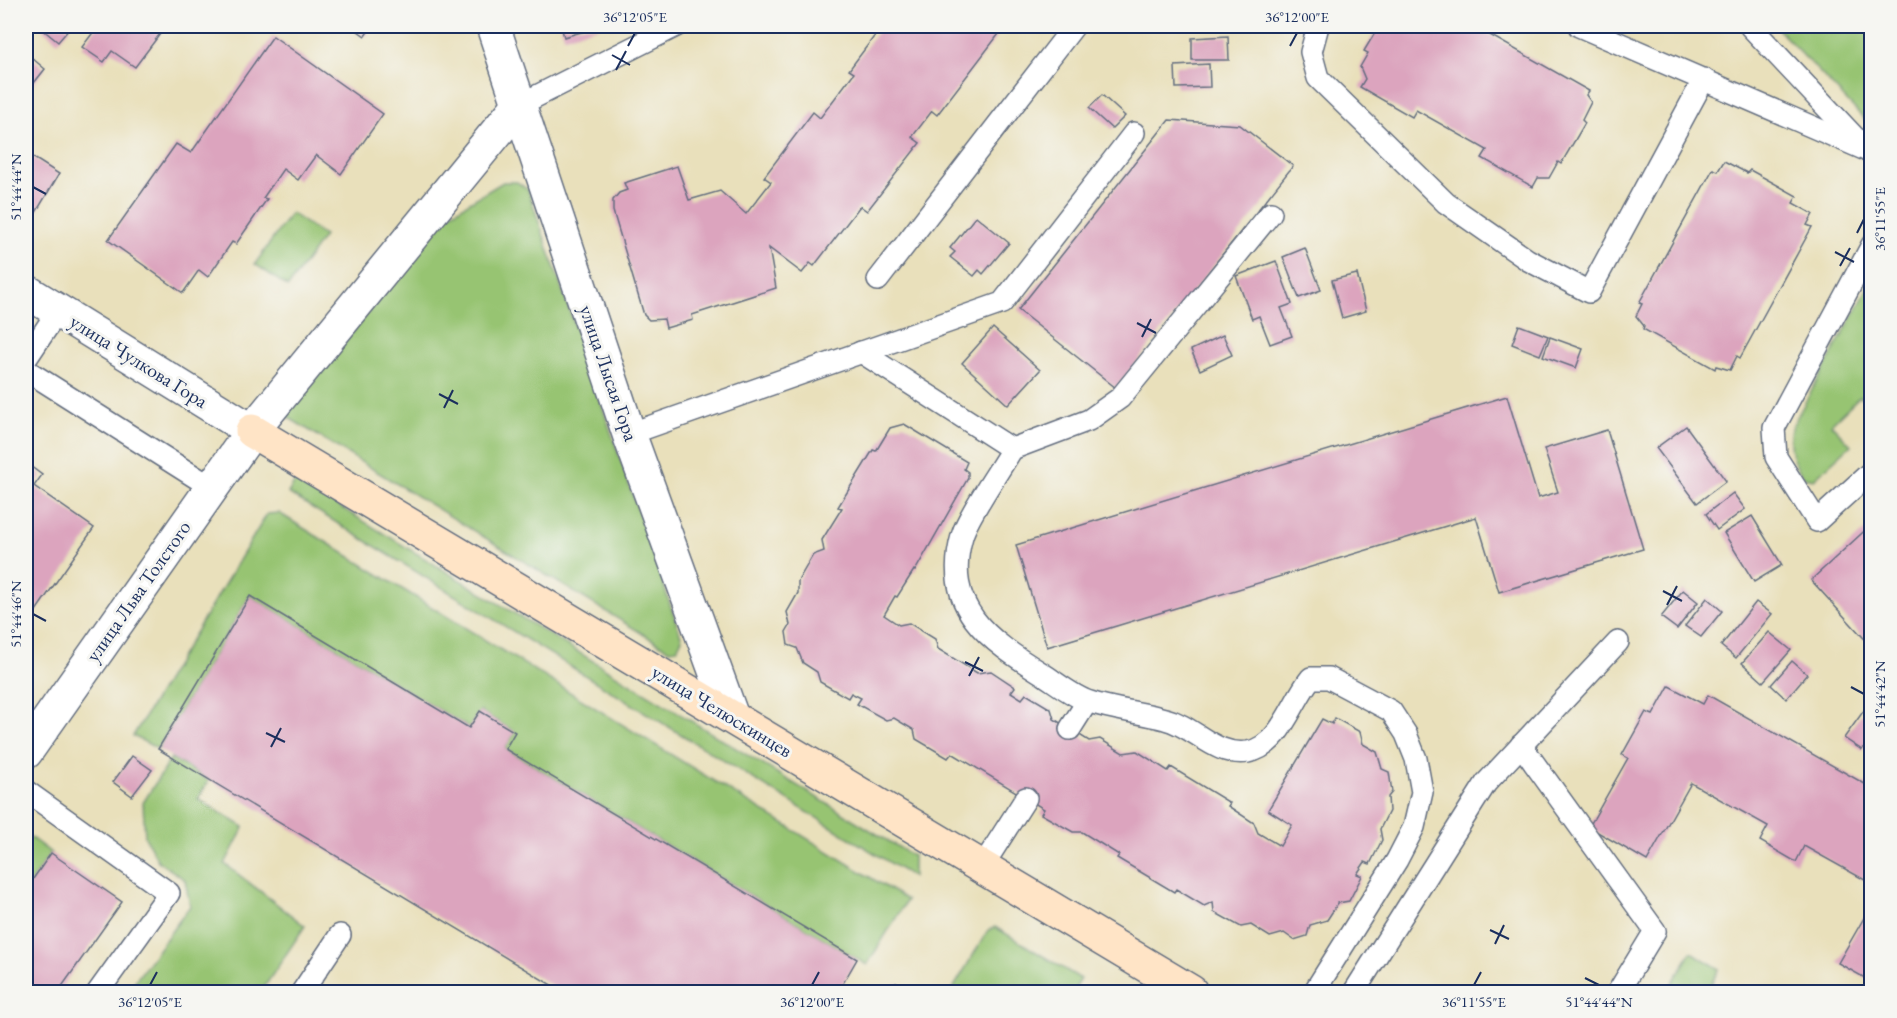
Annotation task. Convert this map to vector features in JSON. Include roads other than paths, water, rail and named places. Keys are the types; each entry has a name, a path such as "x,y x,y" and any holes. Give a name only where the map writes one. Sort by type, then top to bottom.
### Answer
{"street":[{"name":"улица Лысая Гора","path":"493,26 629,434 732,717"},
{"name":"улица Льва Толстого","path":"26,752 252,430 519,105"},
{"name":"улица Чулкова Гора","path":"26,291 252,430"},
{"name":"улица Челюскинцев","path":"252,430 1191,993"}],"lane":[{"path":"519,105 676,26"},
{"path":"878,280 1074,26"},
{"path":"1318,26 1311,52 1318,78 1446,203 1528,260 1589,292 1704,79"},
{"path":"1579,26 1869,152"},
{"path":"1750,26 1869,152"},
{"path":"629,434 1002,303 1134,133"},
{"path":"1271,213 1120,398 1089,420 1012,449 963,533 956,565 960,594 970,616 1000,647 1087,702 1168,719 1205,742 1227,752 1248,752 1266,744 1278,731 1300,691 1311,678 1329,678 1391,711 1406,734 1416,759 1422,792 1414,827 1397,860 1314,993"},
{"path":"1872,245 1774,428 1776,457 1817,521 1872,471"},
{"path":"26,359 58,311"},
{"path":"861,352 1012,449"},
{"path":"26,370 211,487"},
{"path":"1354,993 1486,783 1618,642"},
{"path":"1070,729 1087,702"},
{"path":"1521,746 1655,931 1618,993"},
{"path":"26,791 169,893 98,993"},
{"path":"982,867 1026,798"},
{"path":"302,993 340,936"}]}
